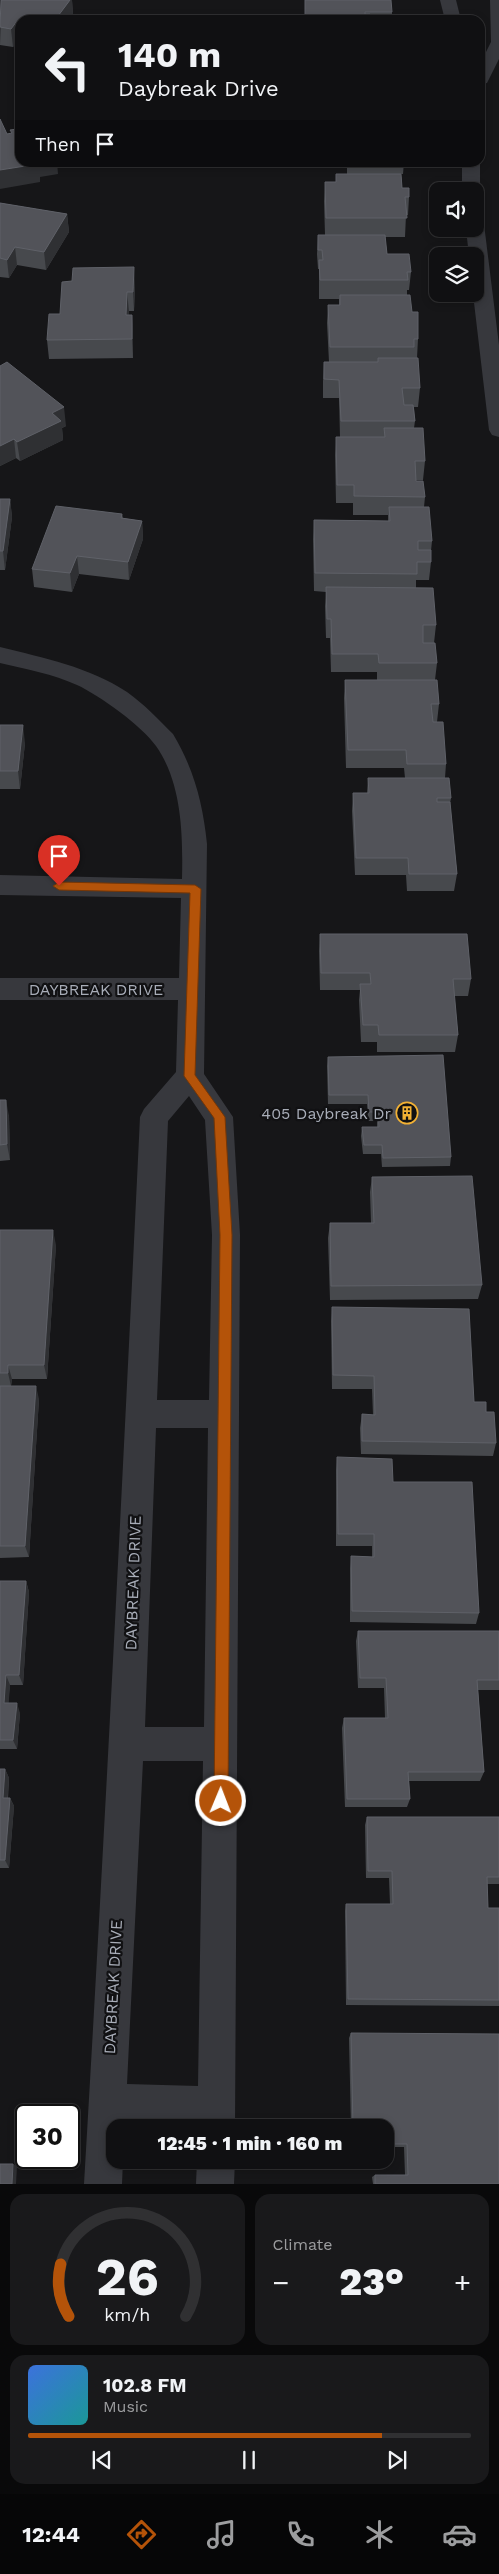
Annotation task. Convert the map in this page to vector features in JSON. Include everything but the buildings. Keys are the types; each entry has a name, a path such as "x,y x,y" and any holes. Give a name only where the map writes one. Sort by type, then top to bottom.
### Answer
{"street":[{"path":"448,0 452,15"},
{"path":"485,70 499,42 498,0"},
{"path":"471,167 471,182"},
{"path":"477,237 494,340 499,430"},
{"path":"0,655 54,668 85,680 120,699 165,740 181,774 191,808 195,844 190,1076 219,1117 226,1235 226,1414 216,2116 106,2103"},
{"path":"0,885 195,889"},
{"name":"DAYBREAK DRIVE","path":"0,988 192,989"},
{"name":"DAYBREAK DRIVE","path":"103,2184 127,1744 154,1117 190,1076"},
{"path":"140,1414 226,1414"},
{"path":"127,1744 222,1744"},
{"path":"215,2184 216,2169"}],"place":[{"name":"405 Daybreak Dr","path":"407,1113"}],"route":[{"path":"59,886 195,889 190,1076 219,1117 226,1235 226,1414 221,1801"}]}
